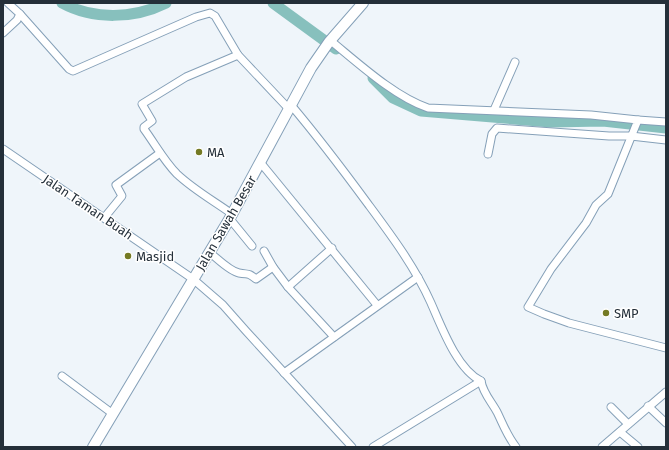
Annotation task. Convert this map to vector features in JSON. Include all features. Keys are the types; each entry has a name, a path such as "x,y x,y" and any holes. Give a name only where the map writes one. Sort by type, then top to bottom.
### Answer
{"main road":[{"name":"Jalan Sawah Besar","path":"93,447 148,358 231,216 312,68 330,41 363,3"}],"street":[{"path":"8,3 20,14 71,70 103,59 196,17 210,13 215,16 238,55 290,107 324,145 381,221 418,277 449,342 471,376 481,381"},
{"path":"3,33 17,20 20,14"},
{"path":"330,41 395,90 419,105 428,108 591,115 637,121 666,122"},
{"path":"238,55 186,77 143,103 152,120 144,127 144,129 160,153 178,174 231,216 252,246"},
{"path":"494,110 516,62"},
{"path":"637,121 608,194 596,205 586,223 551,269 528,307 569,323 666,348"},
{"path":"488,154 492,134 497,128 609,136 632,133 666,140"},
{"name":"Jalan Taman Buah","path":"3,149 193,279 227,310 352,447"},
{"path":"104,218 122,196 116,185 160,153"},
{"path":"260,162 332,248 377,305"},
{"path":"288,287 332,248"},
{"path":"264,251 288,287 334,337"},
{"path":"209,252 232,270 239,273 249,274 256,279 259,279 274,267"},
{"path":"284,373 418,277"},
{"path":"62,376 113,414"},
{"path":"373,447 481,381"},
{"path":"481,381 483,391 490,400 504,430 516,447"},
{"path":"602,447 666,392"},
{"path":"648,406 666,423"},
{"path":"611,408 628,424"},
{"path":"620,432 638,447"}],"waterway":[{"path":"62,3 74,9 100,15 127,15 141,12 166,3"},
{"path":"273,3 336,49"},
{"path":"373,78 393,98 421,111 551,122 603,121 666,128"}],"place":[{"name":"MA","path":"199,152"},
{"name":"Masjid","path":"128,256"},
{"name":"SMP","path":"606,313"}]}
